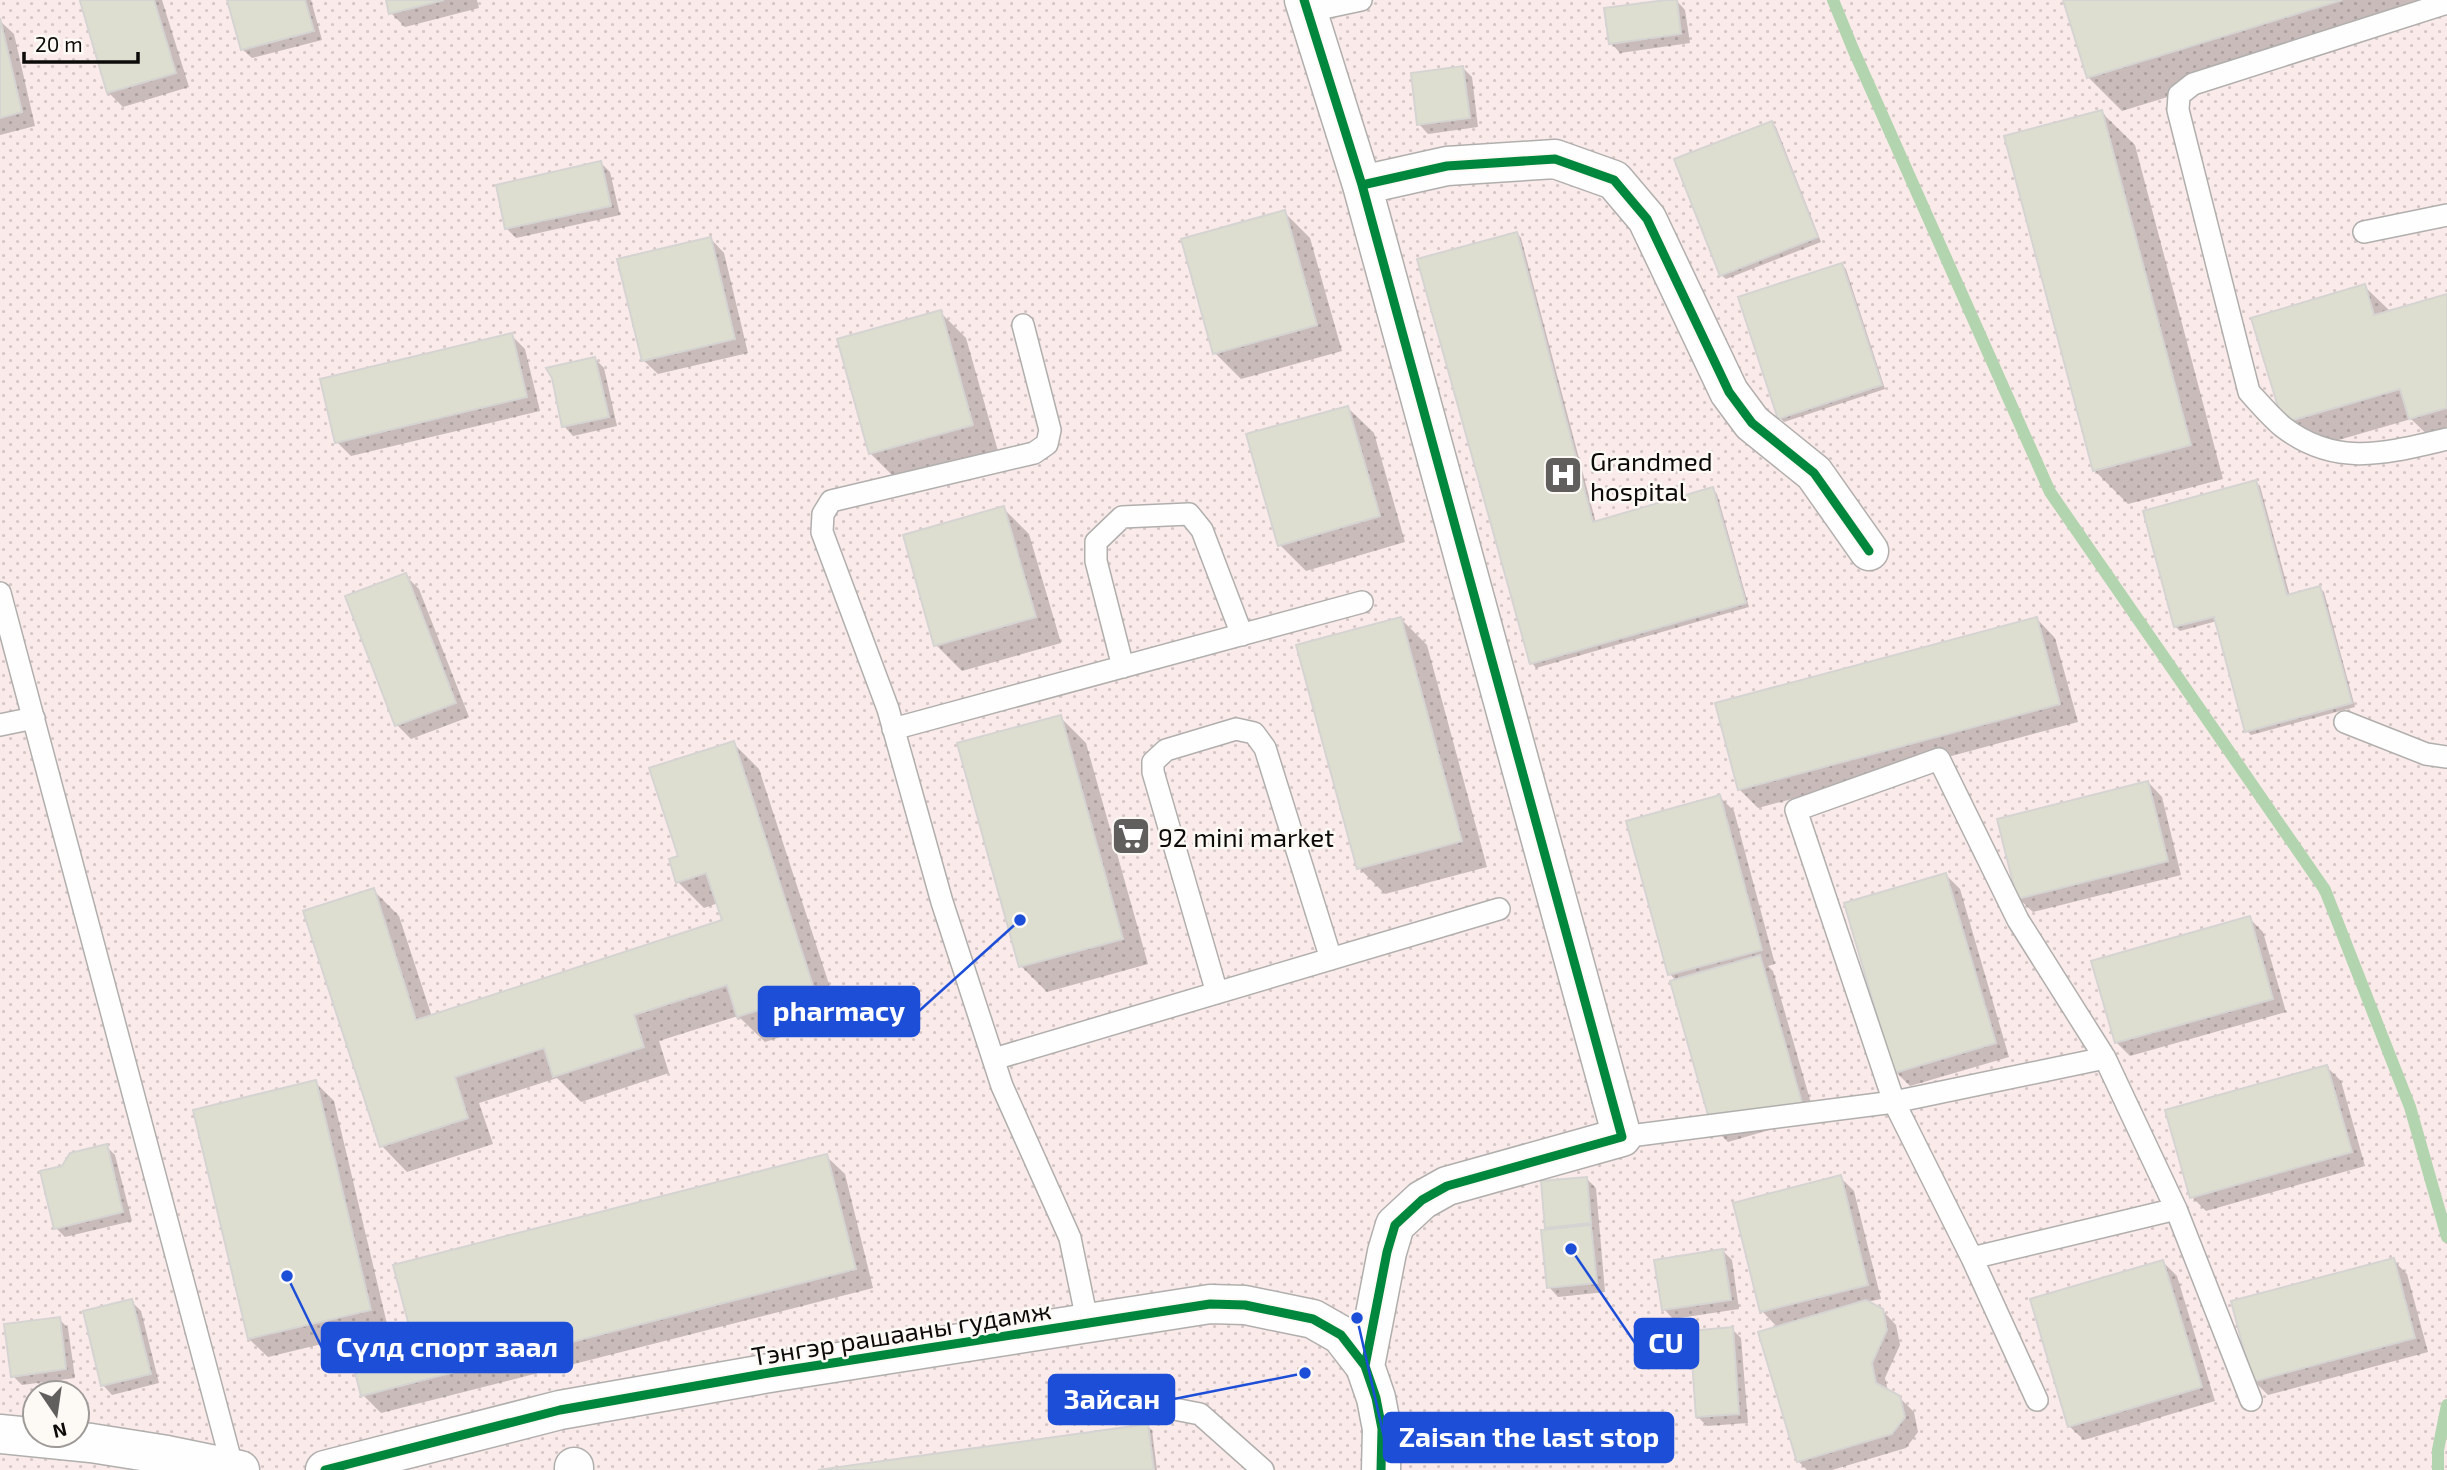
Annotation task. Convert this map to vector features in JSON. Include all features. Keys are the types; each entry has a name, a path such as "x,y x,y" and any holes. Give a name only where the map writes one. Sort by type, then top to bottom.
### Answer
{"street":[{"path":"1307,6 1362,185 1622,1137 1447,1186 1422,1199 1395,1225 1387,1252 1366,1366"},
{"path":"1362,185 1447,166 1555,159 1614,180 1647,219 1729,392 1752,423 1814,473 1869,551"},
{"name":"Тэнгэр рашааны гудамж","path":"325,1470 560,1410 775,1372 1210,1304 1245,1305 1312,1319 1341,1335 1366,1366 1376,1398 1382,1430 1381,1470"},
{"path":"1,1436 91,1443 237,1469"}],"lane":[{"path":"1307,6 1361,0"},
{"path":"2447,3 2193,84 2179,96 2178,110 2249,392 2282,426 2311,446 2338,454 2384,453 2447,439"},
{"path":"2364,232 2447,215"},
{"path":"1023,325 1050,430 1047,444 1034,453 831,501 823,514 822,532 893,729 942,902 1002,1086 1070,1238 1088,1325"},
{"path":"1123,667 1096,561 1096,542 1122,517 1189,514 1202,530 1242,635"},
{"path":"0,593 237,1469"},
{"path":"893,729 1362,602"},
{"path":"0,725 34,718"},
{"path":"2344,722 2426,754 2447,757"},
{"path":"1217,993 1153,772 1153,762 1157,755 1178,746 1236,729 1254,733 1265,748 1331,959"},
{"path":"2037,1400 1972,1258 1894,1102 1796,810 1939,759 2018,920 2105,1058 2176,1209 2251,1400"},
{"path":"994,1059 1499,909"},
{"path":"1622,1137 1894,1102 2105,1058"},
{"path":"1972,1258 2176,1209"},
{"path":"1149,1412 1169,1408 1200,1414 1263,1470"}],"shaded area":[{"path":"0,0 2447,0 2447,1470 0,1470"}],"building":[{"path":"154,0 176,73 107,93 80,1"},
{"path":"227,0 305,0 314,31 241,50"},
{"path":"386,0 444,0 389,14"},
{"path":"1677,0 1681,34 1609,44 1604,8"},
{"path":"2063,0 2342,0 2087,78"},
{"path":"0,18 22,112 0,118"},
{"path":"1463,66 1470,118 1417,125 1411,73"},
{"path":"2102,110 2191,445 2093,471 2004,136"},
{"path":"1772,121 1818,237 1720,276 1674,159"},
{"path":"601,161 611,206 505,229 496,185"},
{"path":"1285,210 1317,325 1213,354 1181,239"},
{"path":"1517,232 1593,522 1713,487 1746,603 1530,664 1417,259"},
{"path":"711,237 735,339 642,361 617,259"},
{"path":"1842,263 1882,385 1778,419 1738,297"},
{"path":"2365,284 2374,315 2447,294 2447,408 2409,419 2400,389 2283,423 2251,318"},
{"path":"941,310 973,425 869,454 837,339"},
{"path":"512,333 527,397 335,443 320,379"},
{"path":"595,357 609,417 562,427 552,378 546,368"},
{"path":"1348,406 1380,516 1278,546 1246,434"},
{"path":"2256,480 2287,595 2320,586 2352,703 2245,732 2214,617 2174,627 2143,511"},
{"path":"1004,506 1036,617 934,646 903,535"},
{"path":"406,573 456,703 395,726 345,596"},
{"path":"1401,617 1462,841 1357,869 1296,645"},
{"path":"2037,617 2060,704 1738,790 1715,703"},
{"path":"1061,715 1123,939 1019,967 957,743"},
{"path":"734,741 815,992 737,1017 727,985 634,1015 644,1047 553,1077 544,1048 455,1077 468,1118 380,1147 303,911 374,888 416,1020 722,920 706,873 676,883 669,859 678,856 649,768"},
{"path":"2148,781 2168,861 2017,899 1997,819"},
{"path":"1720,795 1762,950 1668,975 1626,821"},
{"path":"1946,873 1996,1043 1894,1073 1844,903"},
{"path":"2250,916 2273,999 2115,1043 2091,961"},
{"path":"1760,955 1802,1103 1712,1129 1670,981"},
{"path":"2327,1065 2352,1152 2190,1198 2165,1110"},
{"path":"316,1080 371,1310 248,1339 193,1110"},
{"path":"107,1144 123,1212 54,1229 40,1171 62,1166 70,1153"},
{"path":"827,1154 856,1269 361,1396 350,1352 412,1337 393,1265"},
{"path":"1841,1175 1868,1285 1760,1312 1733,1203"},
{"path":"1587,1177 1591,1223 1545,1228 1541,1181"},
{"path":"1591,1225 1597,1283 1547,1288 1541,1230"},
{"path":"1723,1249 1731,1300 1662,1310 1654,1260"},
{"path":"2394,1258 2415,1338 2252,1382 2231,1301"},
{"path":"2163,1260 2202,1387 2068,1427 2030,1299"},
{"path":"132,1299 151,1374 101,1386 83,1311"},
{"path":"1866,1300 1883,1309 1887,1330 1872,1363 1876,1383 1900,1396 1905,1417 1892,1434 1797,1462 1758,1332"},
{"path":"60,1317 66,1369 11,1377 4,1324"},
{"path":"1733,1327 1739,1414 1696,1417 1690,1331"},
{"path":"1148,1424 1154,1470 818,1470"}],"waterway":[{"path":"1833,0 2050,492 2325,890 2410,1107 2447,1237"},
{"path":"2438,1470 2438,1450 2447,1405"}],"cycle path":[{"path":"1304,0 1362,185 1622,1137 1447,1186 1422,1200 1395,1225 1387,1252 1365,1366"},
{"path":"1362,185 1447,166 1555,159 1614,180 1647,219 1729,392 1752,423 1814,473 1869,551"},
{"path":"325,1470 560,1410 775,1372 1210,1304 1245,1305 1313,1319 1341,1335 1365,1366 1376,1398 1382,1429 1381,1470"}],"place":[{"name":"Grandmed hospital","path":"1563,475"},
{"name":"92 mini market","path":"1131,836"},
{"name":"pharmacy","path":"1020,920"},
{"name":"CU","path":"1571,1249"},
{"name":"Сүлд спорт заал","path":"287,1276"},
{"name":"Zaisan the last stop","path":"1357,1318"},
{"name":"Зайсан","path":"1305,1373"}]}
